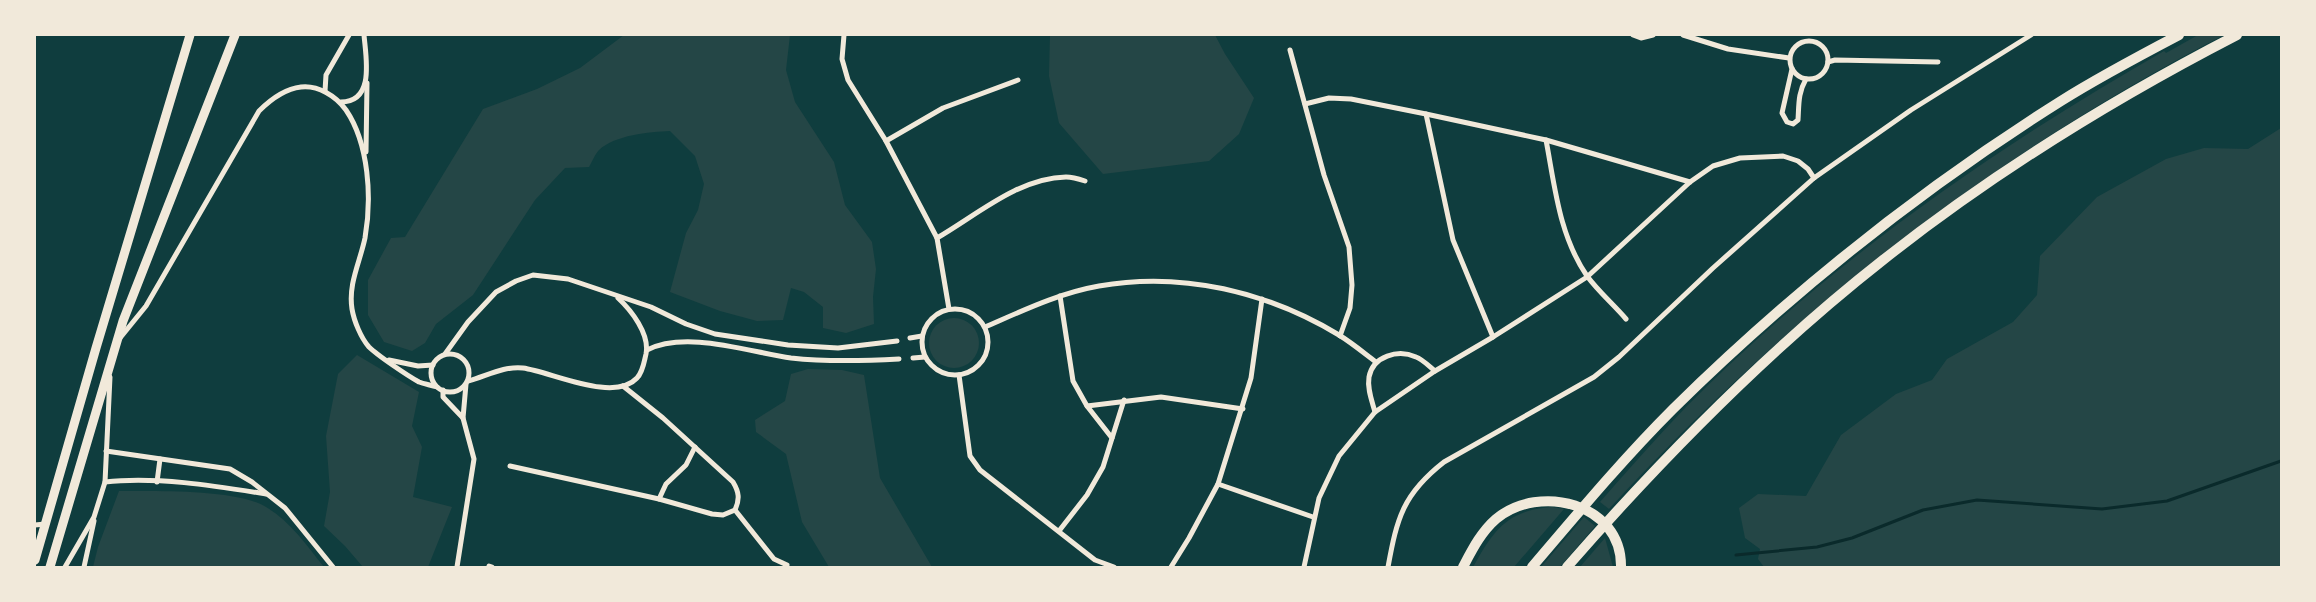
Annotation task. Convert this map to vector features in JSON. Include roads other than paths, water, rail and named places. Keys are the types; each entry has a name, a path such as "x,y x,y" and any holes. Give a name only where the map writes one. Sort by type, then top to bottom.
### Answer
{"highway":[{"path":"1532,567 1633,450 1672,410 1748,338 1815,280 1874,232 1984,152 2062,100 2179,35"},
{"path":"1567,567 1656,466 1720,403 1884,259 1968,197 2060,135 2189,60 2237,35"},
{"path":"1464,567 1488,527 1507,512 1521,505 1554,501 1585,509 1608,529 1616,543 1621,565"}],"main road":[{"path":"35,560 96,348 190,35"},
{"path":"50,567 115,344 233,37"}],"street":[{"path":"325,92 326,75 349,35"},
{"path":"364,35 367,77 367,213 365,238 351,285 352,309 360,333 369,347 419,382 442,390 456,392 467,382 498,370 523,368 602,388 623,386 637,379 643,368 647,350 640,324 630,308 616,296"},
{"path":"844,35 842,59 848,80 886,141 937,238 949,309"},
{"path":"1634,35 1641,38 1654,35"},
{"path":"1683,35 1728,49 1790,58"},
{"path":"1388,567 1395,529 1406,503 1423,478 1444,462 1594,377 1619,357 1713,268 1814,178 1864,142 1959,79 2031,35"},
{"path":"1792,69 1797,75 1806,79 1821,75 1828,62 1824,48 1812,38 1797,45 1790,58 1792,69 1782,113 1787,122 1793,124 1798,120 1800,94 1806,79"},
{"path":"1290,50 1324,175 1350,248 1352,285 1350,308 1340,336"},
{"path":"1828,62 1835,60 1938,62"},
{"path":"340,102 348,102 362,93 367,77"},
{"path":"886,141 943,108 1018,80"},
{"path":"115,344 146,306 260,111 272,98 297,87 309,86 325,92 340,102 356,128 366,157"},
{"path":"1305,104 1328,98 1351,99 1426,114 1546,140 1690,182"},
{"path":"1426,114 1453,240 1493,337"},
{"path":"1546,140 1562,224 1568,242 1588,277 1626,318"},
{"path":"1304,567 1313,517 1319,498 1340,456 1375,412 1434,370 1493,337 1588,277 1690,182 1713,166 1740,158 1783,156 1798,161 1808,169 1814,178"},
{"path":"937,238 1017,190 1045,181 1067,177 1085,181"},
{"path":"437,387 431,377 433,365 445,354 468,322 496,292 532,275 568,279 715,334 788,345 838,348 897,340"},
{"path":"985,327 1029,307 1098,286 1135,280 1202,284 1262,299 1302,315 1340,336 1376,362"},
{"path":"1060,296 1073,381 1087,406 1112,438"},
{"path":"1171,567 1218,484 1243,409 1251,378 1262,299"},
{"path":"949,309 960,309 970,312 979,318 985,327 988,343 984,358 974,369 959,375 943,373 930,364 925,357 922,336 931,318 949,309"},
{"path":"910,338 922,336"},
{"path":"647,350 668,342 688,342 792,358 848,361 899,359"},
{"path":"1375,412 1369,393 1369,376 1376,362 1387,356 1401,353 1416,357 1434,370"},
{"path":"445,354 457,354 464,358 470,373 467,382 463,418 474,458 457,567"},
{"path":"84,567 94,517 105,482 111,357"},
{"path":"913,358 925,357"},
{"path":"386,359 418,366 433,365"},
{"path":"959,375 970,456 980,470 1095,560 1114,567"},
{"path":"510,466 659,499 712,514 723,515 735,510 740,500 738,489 733,482 663,418 623,386"},
{"path":"442,390 444,398 463,418"},
{"path":"1087,406 1161,397 1243,409"},
{"path":"1059,531 1087,495 1103,468 1124,400"},
{"path":"659,499 666,484 686,465 695,447"},
{"path":"106,451 230,469 252,482 285,508 333,567"},
{"path":"157,482 160,459"},
{"path":"105,482 121,480 197,484 266,494"},
{"path":"1218,484 1313,517"},
{"path":"735,510 774,559 787,565"},
{"path":"66,567 94,517"},
{"path":"35,525 45,524"}],"waterway":[{"path":"1736,555 1817,547 1852,538 1923,510 1977,500 2102,509 2167,501 2281,461"}]}
